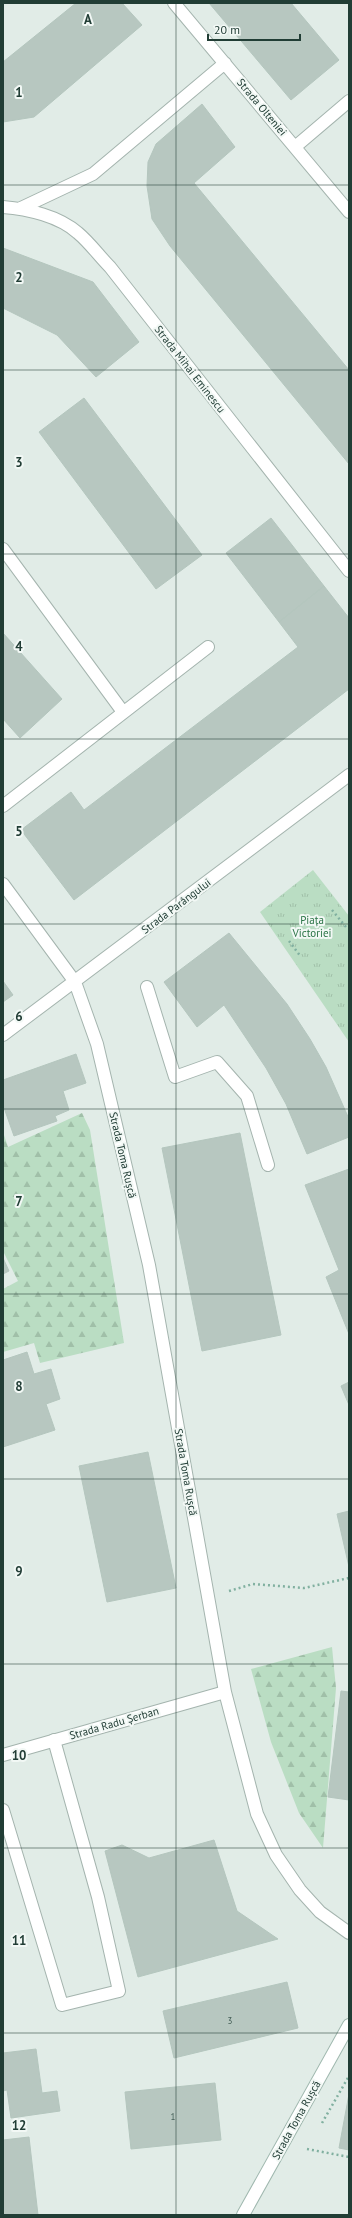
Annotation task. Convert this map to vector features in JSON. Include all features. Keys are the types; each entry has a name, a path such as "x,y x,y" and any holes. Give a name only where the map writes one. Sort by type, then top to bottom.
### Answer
{"street":[{"name":"Strada Olteniei","path":"174,3 349,212"},
{"path":"21,208 93,174 225,63"},
{"path":"295,147 349,101"},
{"name":"Strada Mihai Eminescu","path":"3,207 21,208 54,219 78,232 94,250 349,571"},
{"path":"3,549 123,712"},
{"path":"3,806 208,647"},
{"name":"Strada Parângului","path":"3,1035 349,775"},
{"name":"Strada Toma Rușcă","path":"3,884 75,982 97,1044 149,1265 225,1692 257,1814 276,1855 300,1890 320,1912 349,1933"},
{"path":"147,988 175,1077 217,1062 248,1096 268,1165"},
{"name":"Strada Radu Șerban","path":"3,1755 225,1692"},
{"path":"3,1810 62,2005 119,1991 98,1897 54,1740"},
{"name":"Strada Toma Rușcă","path":"243,2215 349,2025"}],"path":[{"path":"332,910 346,927"},
{"path":"289,941 301,957"},
{"path":"209,1596 253,1584 304,1588 349,1578"},
{"path":"307,2149 349,2157"}],"green space":[{"name":"Piața Victoriei","path":"313,870 349,916 349,1042 260,912"},
{"path":"82,1113 90,1130 124,1343 40,1363 34,1343 3,1352 3,1289 18,1281 3,1251 3,1132 8,1147"},
{"path":"332,1647 336,1688 323,1848 299,1813 271,1742 251,1669"}],"building":[{"path":"76,3 122,3 142,25 34,117 3,122 3,62"},
{"path":"209,3 291,3 339,60 291,100"},
{"path":"202,104 235,147 194,183 349,370 349,464 170,246 152,219 147,186 148,162 156,144"},
{"path":"3,248 93,282 139,342 96,377 57,335 3,308"},
{"path":"84,398 202,555 156,589 39,432"},
{"path":"271,518 324,586 279,622 226,553"},
{"path":"324,586 349,618 349,689 74,900 21,830 71,792 84,810 298,647 279,622"},
{"path":"3,633 62,699 20,738 3,719"},
{"path":"229,933 287,1004 310,1039 326,1067 349,1119 349,1137 307,1154 286,1104 266,1068 224,1005 197,1027 164,982"},
{"path":"3,981 13,995 3,1002"},
{"path":"76,1054 86,1083 63,1091 69,1110 55,1116 57,1121 14,1136 3,1105 3,1080"},
{"path":"240,1133 281,1335 202,1351 162,1148"},
{"path":"349,1169 349,1334 326,1277 339,1270 305,1185"},
{"path":"3,1258 9,1271 3,1274"},
{"path":"27,1352 34,1374 51,1369 60,1399 46,1404 55,1430 3,1447 3,1360"},
{"path":"349,1382 349,1405 341,1386"},
{"path":"148,1452 176,1588 107,1602 79,1466"},
{"path":"349,1511 349,1567 337,1514"},
{"path":"341,1691 349,1692 349,1800 328,1797"},
{"path":"214,1840 237,1911 278,1939 138,1977 105,1851 122,1845 149,1858"},
{"path":"287,1982 298,2028 174,2058 163,2011"},
{"path":"36,2049 42,2093 57,2091 60,2111 11,2118 7,2090 3,2091 3,2053"},
{"path":"215,2083 221,2140 131,2149 125,2092"},
{"path":"349,2094 349,2150 339,2148"},
{"path":"29,2137 38,2215 3,2215 3,2140"}]}
